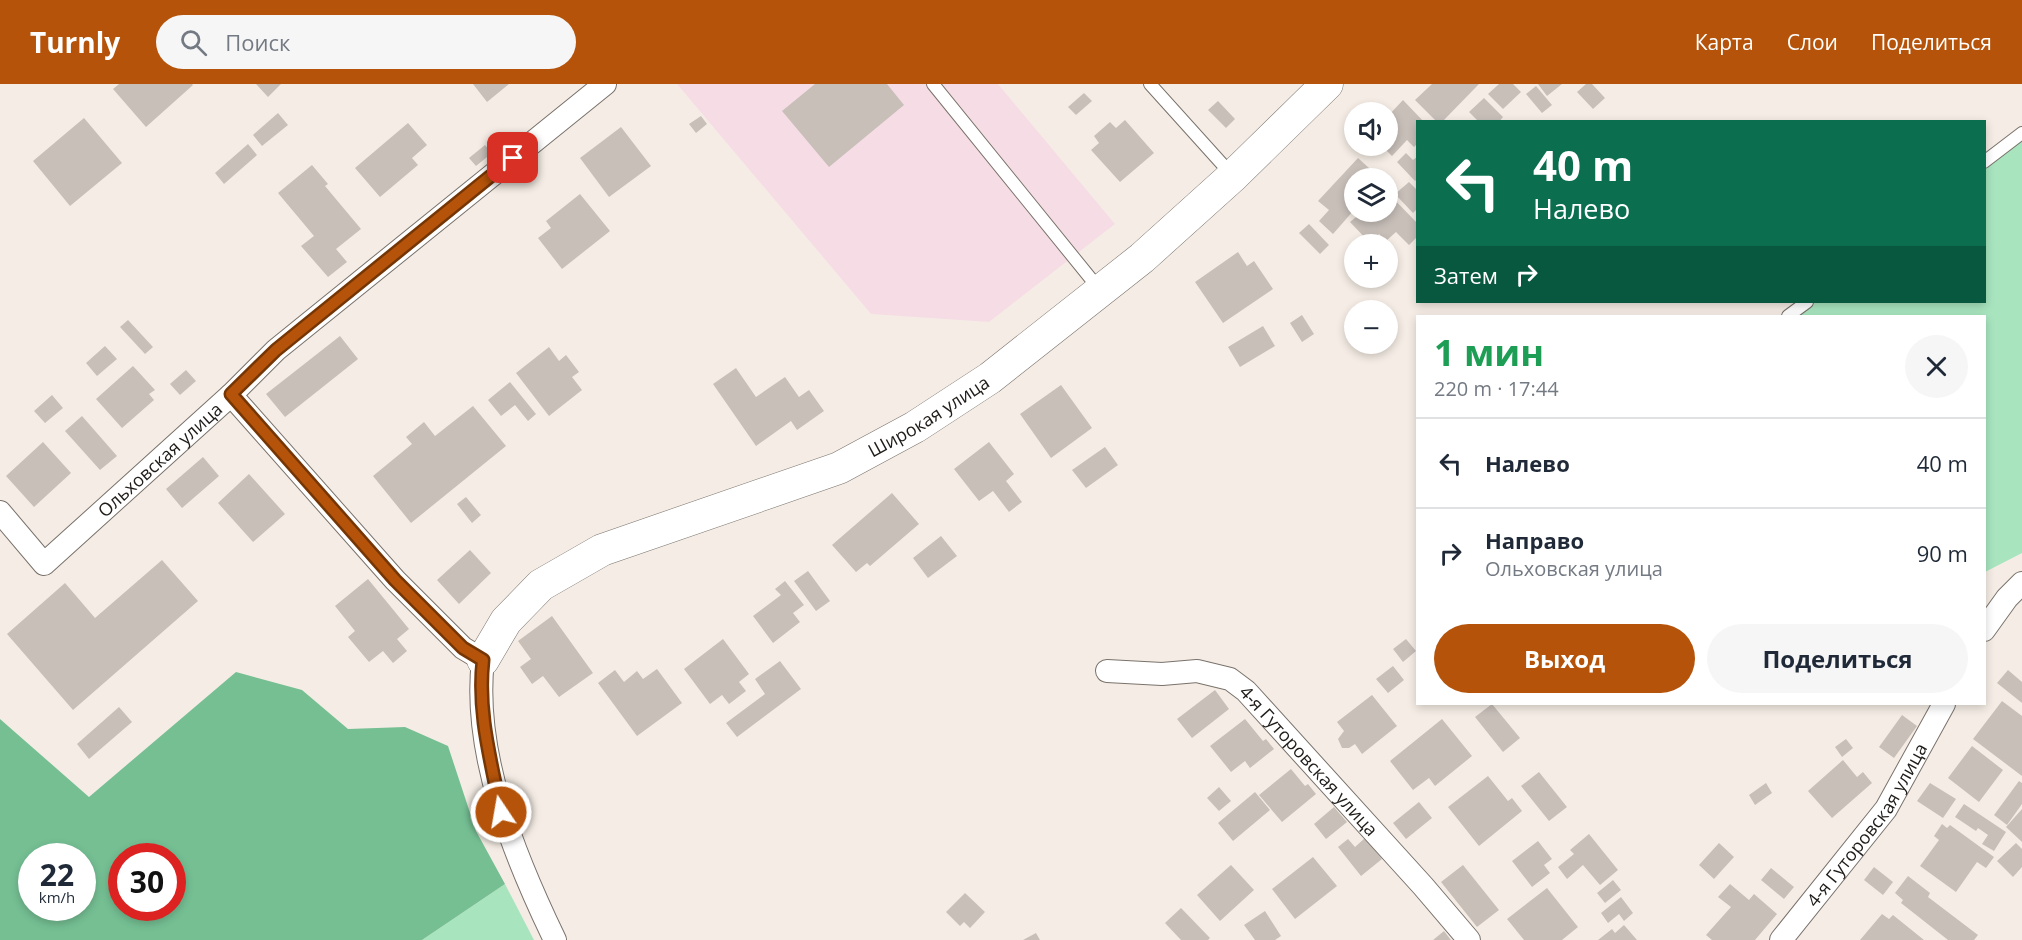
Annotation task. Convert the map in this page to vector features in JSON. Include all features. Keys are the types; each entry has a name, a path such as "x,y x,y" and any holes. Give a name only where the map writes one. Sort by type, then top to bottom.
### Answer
{"street":[{"name":"Ольховская улица","path":"0,512 44,564 231,394 276,350 604,84"},
{"name":"Широкая улица","path":"483,660 506,621 541,585 602,550 839,468 915,428 990,378 1142,258 1233,176 1327,84"},
{"path":"231,394 395,580 463,648 483,660 480,685 484,728 501,812 555,940"},
{"path":"1986,627 2007,598 2022,583"},
{"name":"4-я Гуторовская улица","path":"1107,671 1162,674 1197,670 1230,679 1246,691 1469,940"},
{"name":"4-я Гуторовская улица","path":"1782,940 1886,809 1943,705"}],"lane":[{"path":"933,84 1101,291"},
{"path":"1150,84 1233,176"},
{"path":"1986,160 2022,133"},
{"path":"1789,315 1806,303"}],"shaded area":[{"path":"677,84 998,84 1115,224 989,322 871,314"}],"green space":[{"path":"2022,133 2022,553 1986,571 1986,315 1789,315 1806,303 1986,303 1986,161"},
{"path":"236,672 302,690 348,729 405,727 448,746 476,831 505,884 422,940 0,940 0,719 89,797"},
{"path":"505,884 534,940 422,940"}],"building":[{"path":"119,84 193,85 146,127 113,89"},
{"path":"256,84 281,84 268,97"},
{"path":"473,84 509,84 487,102"},
{"path":"815,84 887,84 904,105 829,167 782,111"},
{"path":"1432,84 1479,84 1444,120 1435,120 1415,100"},
{"path":"1499,84 1513,84 1521,92 1503,109 1488,94"},
{"path":"1538,84 1562,84 1547,96"},
{"path":"1586,84 1592,84 1605,98 1593,109 1577,92"},
{"path":"1536,86 1552,105 1542,113 1526,94"},
{"path":"1084,93 1092,101 1076,115 1068,107"},
{"path":"1484,98 1503,117 1501,120 1477,120 1469,112"},
{"path":"1403,100 1422,120 1416,120 1416,145 1414,147 1407,140 1398,150 1398,105"},
{"path":"1218,101 1235,119 1226,128 1208,110"},
{"path":"278,113 288,125 262,146 253,135"},
{"path":"701,116 707,124 696,133 689,124"},
{"path":"84,118 122,163 70,206 33,161"},
{"path":"1125,120 1154,153 1120,182 1091,150 1099,143 1094,136 1110,122 1116,128"},
{"path":"408,123 427,145 412,158 418,165 380,197 355,168"},
{"path":"621,127 651,166 609,197 580,158"},
{"path":"248,144 257,155 224,184 215,173"},
{"path":"485,145 492,153 476,166 469,158"},
{"path":"1406,153 1413,160 1416,158 1415,181 1397,162"},
{"path":"1358,158 1369,168 1349,168"},
{"path":"312,165 328,184 325,186 361,229 336,249 347,262 328,277 301,246 314,236 278,193"},
{"path":"1344,173 1344,221 1333,234 1319,221 1329,210 1318,201"},
{"path":"1409,182 1416,189 1416,210 1413,213 1398,197 1398,191"},
{"path":"580,194 610,231 562,269 538,238 551,228 546,221"},
{"path":"1398,203 1416,222 1416,238 1409,245 1396,232 1394,234 1361,234 1350,222 1398,222"},
{"path":"1309,224 1329,245 1320,254 1299,233"},
{"path":"1238,252 1247,266 1254,261 1273,289 1223,323 1195,282"},
{"path":"1302,315 1314,334 1302,342 1290,323"},
{"path":"128,320 153,347 145,354 120,327"},
{"path":"1263,326 1275,346 1240,367 1228,347"},
{"path":"340,336 358,359 285,417 266,394"},
{"path":"105,346 117,359 97,376 86,363"},
{"path":"549,347 559,361 566,355 579,372 572,377 582,390 549,416 516,373"},
{"path":"133,366 155,390 149,394 154,400 122,428 96,399"},
{"path":"736,368 756,397 785,377 799,397 809,390 824,411 797,430 791,421 756,446 713,384"},
{"path":"186,370 196,381 180,395 170,384"},
{"path":"510,382 536,414 528,421 515,405 501,416 488,400"},
{"path":"1061,385 1092,428 1051,458 1020,414"},
{"path":"52,395 63,408 45,423 34,411"},
{"path":"473,406 506,446 411,523 373,476 412,444 406,437 424,422 435,436"},
{"path":"82,416 117,456 100,470 65,431"},
{"path":"43,442 71,473 34,507 6,476"},
{"path":"989,442 1014,474 1006,481 1022,502 1009,512 993,491 979,501 954,469"},
{"path":"1105,447 1118,465 1086,488 1072,470"},
{"path":"203,457 219,476 182,508 166,489"},
{"path":"249,474 285,514 253,542 218,503"},
{"path":"892,493 919,524 870,566 867,563 856,572 832,545"},
{"path":"466,497 481,515 472,523 457,504"},
{"path":"941,536 957,556 928,578 913,558"},
{"path":"470,550 491,573 459,604 437,580"},
{"path":"162,560 198,601 73,710 7,634 65,583 95,618"},
{"path":"808,571 830,601 816,611 794,581"},
{"path":"368,579 409,629 397,639 407,651 393,663 383,651 369,662 348,637 355,631 335,606"},
{"path":"785,581 804,605 793,613 800,622 773,643 753,616 781,595 775,589"},
{"path":"552,616 593,673 559,697 543,676 532,684 520,667 531,659 518,641"},
{"path":"723,639 749,674 739,682 746,691 729,704 722,695 710,704 684,669"},
{"path":"1406,639 1416,651 1403,662 1393,649"},
{"path":"780,661 801,689 737,737 726,723 765,694 755,679"},
{"path":"1393,666 1404,680 1388,693 1376,679"},
{"path":"657,669 682,703 637,736 598,683 615,670 624,682 637,671 643,679"},
{"path":"2008,670 2022,682 2022,703 1997,683"},
{"path":"1215,690 1229,709 1192,738 1177,719"},
{"path":"1372,695 1397,726 1362,754 1355,744 1349,748 1342,748 1338,739 1344,731 1337,722"},
{"path":"2002,701 2022,716 2022,776 1973,739"},
{"path":"1493,705 1520,738 1503,752 1475,717"},
{"path":"119,707 132,722 89,759 77,744"},
{"path":"1902,715 1917,726 1894,758 1879,747"},
{"path":"1245,719 1263,741 1266,739 1274,749 1250,768 1245,761 1231,772 1210,746"},
{"path":"1442,719 1472,756 1435,786 1429,778 1413,790 1390,761"},
{"path":"1846,739 1853,748 1842,757 1835,747"},
{"path":"1972,746 2003,770 1979,802 1948,778"},
{"path":"1843,760 1857,777 1863,772 1872,783 1832,818 1808,791"},
{"path":"1291,769 1305,786 1308,784 1316,794 1282,822 1259,795"},
{"path":"1539,772 1567,807 1549,821 1521,786"},
{"path":"1488,776 1508,801 1512,798 1522,811 1479,846 1448,807"},
{"path":"2019,781 2022,783 2022,804 2007,825 1994,815"},
{"path":"1766,783 1772,793 1755,805 1749,795"},
{"path":"1930,783 1956,799 1943,818 1917,801"},
{"path":"1219,787 1231,801 1219,811 1207,798"},
{"path":"1255,792 1270,810 1233,841 1218,823"},
{"path":"1419,802 1432,818 1406,839 1393,823"},
{"path":"1964,804 2006,832 1994,851 1982,844 1988,835 1978,828 1976,831 1955,817"},
{"path":"1334,807 1347,822 1326,839 1314,824"},
{"path":"2022,809 2022,842 2006,827"},
{"path":"1942,824 1947,828 1950,825 1994,857 1986,868 1977,862 1956,892 1920,866 1939,840 1934,836"},
{"path":"1589,834 1618,870 1600,885 1583,865 1567,879 1558,867 1574,854 1570,850"},
{"path":"1365,838 1382,859 1361,876 1338,847 1348,839 1355,847"},
{"path":"1538,841 1552,859 1544,865 1550,873 1532,887 1512,861"},
{"path":"1719,843 1734,857 1714,879 1699,865"},
{"path":"2016,843 2022,849 2022,867 2013,877 1997,861"},
{"path":"1313,857 1337,886 1295,919 1272,889"},
{"path":"1231,865 1254,890 1220,921 1197,895"},
{"path":"1463,865 1499,910 1477,927 1441,882"},
{"path":"1874,867 1893,882 1883,895 1864,880"},
{"path":"1771,868 1794,887 1784,899 1761,880"},
{"path":"1908,876 1930,893 1928,897 1978,935 1974,940 1948,940 1901,903 1903,900 1895,893"},
{"path":"1613,880 1621,890 1605,903 1597,893"},
{"path":"1730,884 1749,900 1754,894 1777,914 1755,940 1712,940 1706,935 1731,907 1718,897"},
{"path":"1547,888 1578,927 1562,940 1524,940 1507,919"},
{"path":"965,893 985,912 970,928 964,922 960,926 946,912"},
{"path":"1621,897 1633,913 1624,921 1619,914 1608,923 1601,913"},
{"path":"1181,908 1210,938 1208,940 1181,940 1165,923"},
{"path":"1265,911 1281,936 1275,940 1255,940 1244,925"},
{"path":"1882,914 1889,919 1893,915 1924,940 1860,940"},
{"path":"1624,925 1637,940 1598,940 1612,929 1615,933"},
{"path":"1444,931 1451,940 1433,940"},
{"path":"1036,933 1040,940 1023,940"}],"route":[{"path":"501,812 484,728 480,685 483,660 463,648 395,580 231,394 276,350 513,158"}]}
